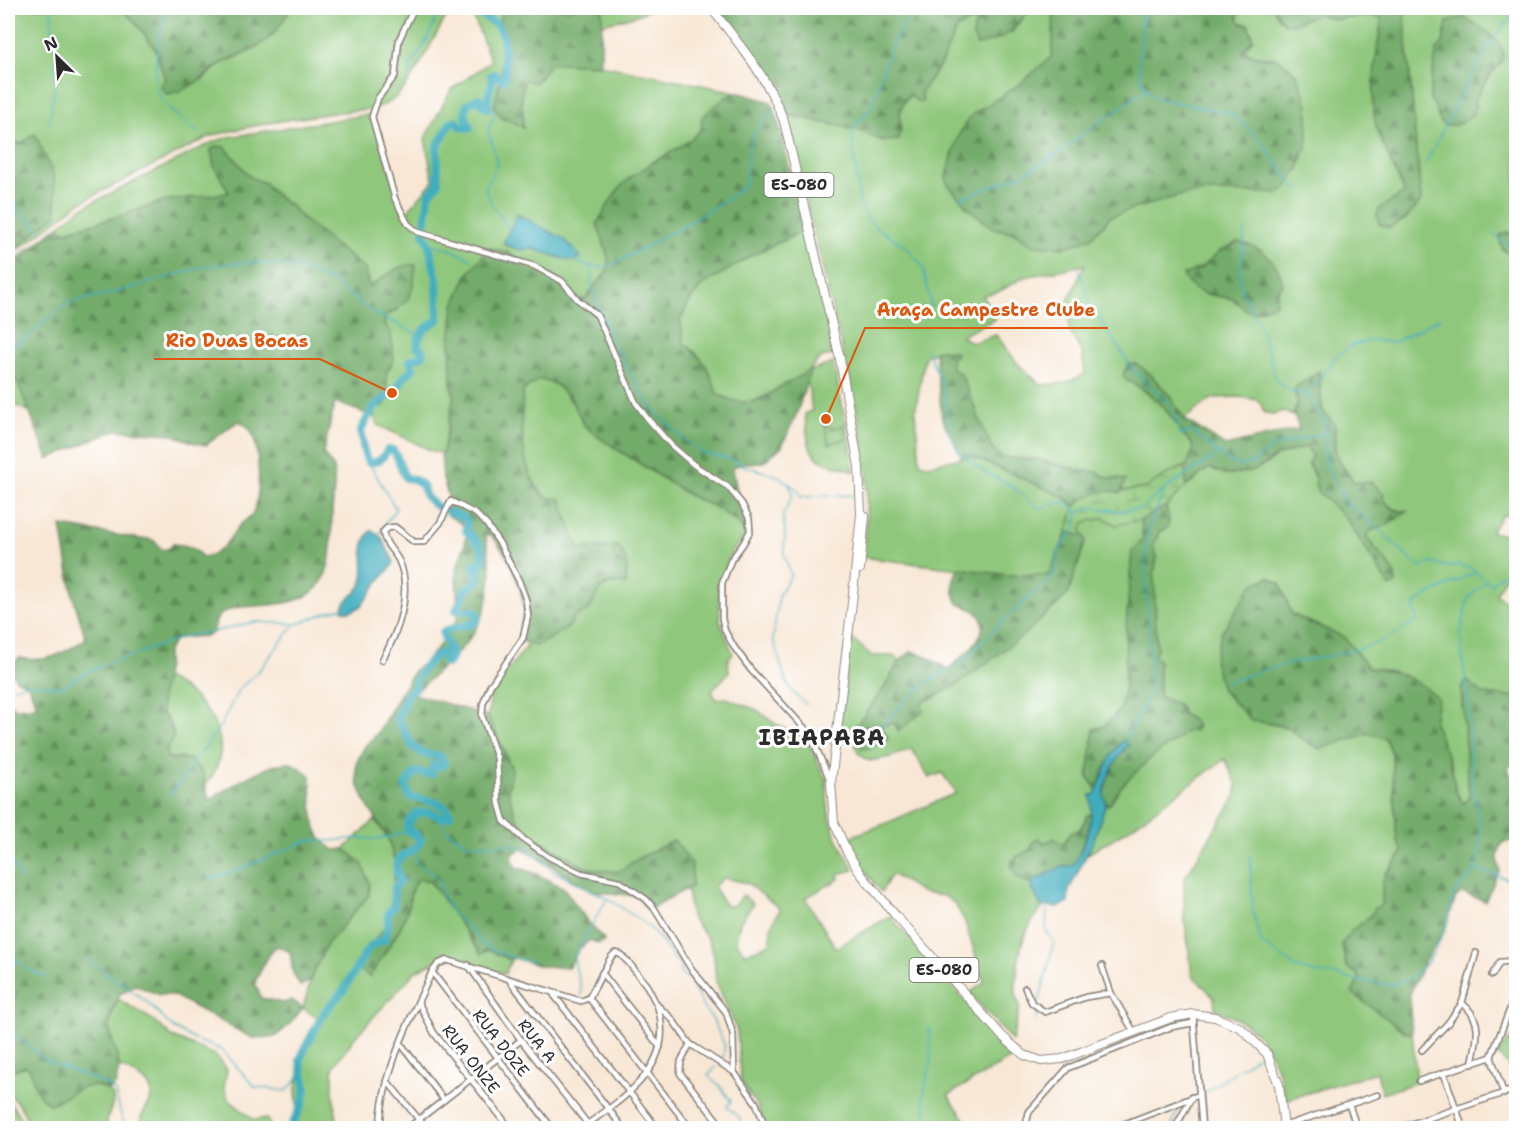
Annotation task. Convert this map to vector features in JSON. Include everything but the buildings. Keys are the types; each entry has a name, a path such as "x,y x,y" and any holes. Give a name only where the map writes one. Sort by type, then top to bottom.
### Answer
{"main road":[{"name":"ES-080","path":"711,8 762,74 784,121 845,382 859,427 866,495 863,545 853,594 831,783 834,822 847,852 890,909 1012,1046 1024,1055 1046,1061 1072,1057 1114,1045 1134,1032 1171,1018 1193,1014 1215,1017 1232,1023 1267,1054 1279,1085 1284,1127"}],"street":[{"path":"414,8 399,40 395,76 378,98 372,117 395,199 408,224 418,232 534,266 561,281 578,300 597,315 636,403 647,418 671,445 694,465 728,487 742,504 749,518 750,527 748,537 731,560 722,583 722,619 725,631 751,670 810,734 831,783"},
{"path":"382,660 397,630 404,606 402,572 397,557 384,538 383,532 387,528 395,527 417,543 424,542 440,523 451,501 476,514 500,544 519,580 526,600 528,616 524,638 490,686 483,704 482,716 497,758 500,813 510,829 549,857 581,873 619,881 640,894 650,904 690,967 724,1009 733,1034 734,1072"},
{"path":"1422,1050 1448,1023 1462,1003 1476,953"},
{"path":"381,1127 387,1081 418,1002 438,964 447,960 468,965 581,1001 589,998 613,954 620,954 636,972 657,1005 672,1019 690,1044 734,1072 756,1103 766,1128"},
{"path":"1492,975 1500,963 1516,960 1514,999 1491,1057 1504,1094"},
{"name":"RUA A","path":"468,965 521,1040 590,1126"},
{"path":"1102,966 1111,993 1134,1032"},
{"name":"RUA DOZE","path":"432,972 552,1128"},
{"path":"602,973 660,1047"},
{"path":"509,979 623,1128"},
{"path":"1024,988 1032,1003 1045,1012 1086,997 1111,993"},
{"path":"553,993 657,1128"},
{"path":"589,998 690,1128"},
{"name":"RUA ONZE","path":"418,1002 434,1032 510,1128"},
{"path":"1462,1003 1473,1013 1477,1023 1472,1064"},
{"path":"582,1128 590,1126 648,1074 658,1057 660,1047 661,1028 657,1005"},
{"path":"1193,1014 1202,1128"},
{"path":"1025,1128 1029,1112 1066,1069 1114,1045 1171,1027 1193,1023"},
{"path":"408,1128 521,1040"},
{"path":"401,1044 444,1100"},
{"path":"690,1044 681,1060 680,1073 723,1128"},
{"path":"1419,1082 1491,1057"},
{"path":"1444,1074 1463,1128"},
{"path":"387,1081 426,1128"},
{"path":"1399,1128 1516,1089"},
{"path":"1114,1128 1199,1095"},
{"path":"1284,1127 1378,1095"},
{"path":"1175,1128 1192,1097"},
{"path":"1349,1105 1357,1128"}],"green space":[{"path":"8,8 120,8 135,22 155,48 165,79 202,80 221,64 252,50 271,37 291,8 451,8 411,79 389,103 366,110 272,123 211,136 79,203 8,258 8,255 57,214 35,134 20,144 15,142 8,132"},
{"path":"120,8 291,8 275,32 264,42 223,63 191,86 166,94 161,86 165,79 155,48 135,22"},
{"path":"474,8 498,8 501,15 499,23 495,23 489,16 502,39 503,65 494,106 502,118 515,122 523,128 522,92 525,80 540,79 549,64 601,65 737,92 726,97 692,140 651,163 597,223 609,265 586,299 576,299 489,248 484,255 451,382 454,395 443,453 434,452 378,425 373,415 374,409 384,405 389,399 386,384 385,316 398,310 397,269 369,287 290,205 264,183 250,177 225,147 216,146 211,150 214,166 229,193 163,201 127,214 62,232 60,227 8,270 8,265 82,208 213,142 229,137 372,114 404,215 433,181 425,138 451,90 491,61 473,16"},
{"path":"498,8 602,8 601,65 550,64 535,83 525,80 522,98 523,128 499,114 494,106 502,68 501,38 483,13 487,12 495,22 499,23 501,15"},
{"path":"602,8 654,8 602,24"},
{"path":"717,8 1031,8 1003,37 987,43 977,45 973,37 975,24 971,21 957,28 940,65 921,92 923,101 918,103 910,94 906,98 900,115 899,140 883,141 857,130 785,114 772,85"},
{"path":"1031,8 1052,8 1054,11 1052,56 1019,85 973,114 960,132 946,176 947,183 967,207 993,228 1015,233 1032,245 1103,226 1110,217 1179,196 1203,192 1280,193 1299,168 1308,140 1297,75 1277,59 1252,55 1244,50 1253,39 1252,33 1239,22 1237,15 1242,8 1273,8 1279,19 1318,14 1335,19 1375,16 1382,19 1373,103 1405,193 1381,208 1377,214 1380,224 1389,228 1407,217 1421,200 1404,8 1516,8 1516,234 1513,233 1502,249 1516,260 1516,511 1501,516 1491,532 1516,537 1516,570 1504,579 1496,594 1516,610 1516,697 1483,694 1466,680 1461,688 1469,796 1467,801 1463,803 1456,792 1452,768 1434,723 1392,671 1369,668 1344,637 1292,614 1280,583 1252,585 1238,610 1251,720 1287,727 1308,743 1321,748 1368,733 1385,737 1392,754 1397,839 1403,852 1385,874 1382,905 1342,944 1346,966 1357,974 1359,979 1353,993 1405,1032 1412,1034 1417,1082 1382,1094 1377,1072 1285,1100 1277,1069 1265,1043 1245,1024 1215,1010 1214,997 1192,975 1184,914 1184,879 1235,797 1237,785 1225,759 1129,829 1088,854 1106,803 1108,805 1122,786 1146,762 1180,737 1192,720 1183,714 1179,705 1159,697 1159,675 1154,656 1154,574 1157,556 1153,547 1159,532 1169,520 1166,506 1186,486 1196,480 1197,475 1210,468 1218,472 1266,465 1278,455 1307,447 1312,456 1308,463 1315,478 1317,491 1346,518 1390,586 1391,568 1366,537 1370,531 1389,524 1405,511 1393,508 1370,486 1354,482 1340,461 1335,451 1335,425 1322,410 1319,372 1296,387 1294,393 1298,407 1293,416 1282,411 1275,414 1264,413 1257,400 1240,397 1213,398 1184,419 1164,389 1137,364 1125,379 1145,391 1162,406 1192,444 1193,451 1187,465 1146,488 1122,491 1125,480 1119,478 1108,478 1096,472 1035,459 1002,457 993,449 987,438 961,374 952,368 951,358 940,350 925,356 915,412 920,463 927,465 971,456 1064,497 1075,506 1067,532 1049,575 1008,575 862,557 866,528 867,473 858,414 785,114 857,130 883,141 901,131 900,117 904,101 921,92 940,65 957,28 971,21 975,24 973,37 1011,33","holes":["1444,35 1500,64 1475,99 1477,107 1438,118 1436,106 1430,99 1431,83 1437,49 1443,43","1220,251 1280,286 1275,303 1257,311 1248,311 1232,299 1205,294 1187,282 1192,271 1204,266","1085,265 1068,301 1069,330 1082,353 1085,374 1065,383 1041,385 1018,364 996,335 972,343 961,336 995,319 983,295 998,292 1024,277"]},
{"path":"1052,8 1242,8 1237,15 1239,22 1248,24 1253,39 1244,50 1257,57 1275,58 1284,63 1297,75 1308,105 1306,148 1299,168 1287,187 1280,193 1203,192 1179,196 1110,217 1091,238 1066,247 1032,245 1015,233 993,228 967,207 947,183 946,176 959,135 973,114 1019,85 1052,56 1054,11"},
{"path":"1273,8 1404,8 1421,201 1407,218 1389,228 1379,224 1377,215 1380,208 1405,193 1382,142 1374,115 1374,73 1382,19 1374,16 1335,19 1318,14 1292,24 1284,24"},
{"path":"1463,17 1492,36 1502,48 1503,56 1475,99 1474,111 1470,116 1461,123 1443,125 1430,100 1437,49 1443,43 1447,22"},
{"path":"737,92 771,102 777,117 805,230 754,254 701,286 680,320 684,344 697,354 706,366 717,394 740,402 763,399 811,368 797,413 782,446 764,462 745,463 733,467 737,493 748,526 746,535 739,524 717,508 691,496 601,439 585,426 572,402 557,385 540,379 524,389 522,399 524,449 532,479 544,497 561,499 578,548 617,546 621,550 626,563 626,584 604,585 589,610 574,617 568,628 537,646 520,641 518,637 524,609 520,590 513,569 502,550 490,535 486,536 491,573 489,595 484,613 467,642 414,694 488,716 512,769 508,791 515,815 526,831 586,868 618,872 674,840 692,864 692,886 648,910 637,896 591,891 530,852 521,849 512,857 516,867 537,874 564,888 588,922 605,940 599,944 590,940 579,949 568,968 541,966 514,958 511,960 489,950 481,954 430,881 419,879 412,889 408,909 400,927 370,977 355,967 386,925 393,894 395,863 388,838 367,805 357,782 356,764 365,746 377,734 415,669 426,661 440,645 453,627 458,615 456,573 466,541 466,532 461,523 446,514 449,500 443,478 441,453 443,453 454,395 451,382 450,340 454,305 467,275 489,248 504,251 556,278 576,299 586,299 608,268 607,253 597,223 616,193 632,176 694,137 702,128 701,118 726,97"},
{"path":"8,132 15,142 20,144 35,134 54,176 57,214 8,255"},
{"path":"216,146 225,147 250,177 264,183 303,219 365,269 369,287 403,266 416,265 410,296 401,306 385,316 385,324 391,332 394,360 386,373 389,399 384,405 374,409 374,417 335,402 323,454 334,469 335,478 330,555 324,578 314,591 300,599 236,608 224,612 216,620 214,632 207,636 176,638 167,652 167,666 161,698 162,713 173,730 173,739 167,748 167,758 190,759 203,774 209,800 271,766 290,763 310,775 313,814 320,837 334,850 344,849 362,863 370,884 369,895 327,944 309,982 300,986 293,973 290,952 278,946 271,951 255,982 261,998 284,1003 292,1000 303,1008 275,1037 252,1038 173,995 160,995 135,985 120,994 111,1014 109,1034 119,1067 116,1084 109,1091 101,1087 85,1087 49,1104 38,1093 30,1069 25,1066 15,1070 8,1067 8,1000 16,994 11,986 8,986 8,702 16,708 37,706 28,685 17,680 9,669 19,658 47,658 86,639 73,597 61,526 150,539 163,550 170,548 173,544 186,546 196,550 202,557 220,550 253,513 259,482 252,434 248,427 240,421 206,445 171,434 116,430 48,459 8,364 8,270 61,227 63,232 163,201 229,193 214,166 211,150"},
{"path":"805,230 834,354 819,359 808,372 833,363 850,441 854,472 818,459 810,448 805,414 812,410 806,373 757,400 743,402 727,399 717,394 705,366 684,344 680,320 701,286 754,254"},
{"path":"1507,232 1516,234 1516,260 1502,247 1500,235"},
{"path":"1238,242 1262,251 1278,269 1283,285 1276,295 1276,303 1267,308 1249,311 1231,298 1203,293 1192,287 1183,275 1200,269 1220,251"},
{"path":"935,351 955,351 956,355 951,358 952,368 961,374 987,438 993,449 1002,457 1035,459 1096,472 1108,478 1126,480 1120,493 1096,494 1075,506 1064,497 971,456 962,458 942,419"},
{"path":"1128,364 1137,364 1150,374 1170,396 1184,419 1225,446 1299,429 1294,414 1297,402 1294,393 1296,387 1319,371 1322,410 1335,425 1335,451 1340,461 1354,482 1371,482 1384,493 1383,500 1391,507 1400,512 1408,511 1389,524 1370,531 1366,537 1389,565 1396,583 1390,587 1346,518 1317,491 1315,478 1308,462 1312,456 1307,447 1278,455 1254,471 1227,475 1210,468 1186,486 1185,469 1193,452 1192,444 1157,401 1125,379 1123,375"},
{"path":"8,365 20,388 29,411 8,403"},
{"path":"540,379 557,385 572,402 585,426 601,439 690,496 717,508 739,524 746,535 731,553 719,586 720,621 733,654 728,659 729,672 712,691 716,699 726,698 757,710 777,725 808,740 826,780 828,809 835,835 854,870 838,874 839,879 805,898 836,948 890,916 1006,1047 1018,1054 948,1095 971,1128 764,1128 758,1107 741,1082 737,1031 716,981 714,957 708,939 691,917 687,889 692,886 639,858 618,872 586,868 526,831 515,815 508,791 512,769 488,716 491,694 496,683 527,644 537,646 573,621 574,617 589,610 601,588 626,583 617,546 578,548 553,499 542,492 533,481 527,467 521,433 524,389","holes":["724,878 747,883 780,909 771,927 770,943 745,954 736,941 740,922 753,904 743,895 734,906 727,906 714,886"]},
{"path":"825,425 829,425 830,429 844,425 845,439 829,444"},
{"path":"1187,465 1185,469 1186,486 1166,506 1141,520 1116,525 1104,518 1085,522 1081,530 1084,536 1067,532 1073,510 1086,498 1103,492 1120,493 1146,488"},
{"path":"1166,506 1169,520 1167,528 1159,532 1153,547 1157,556 1154,574 1157,649 1154,656 1159,660 1159,696 1179,705 1183,714 1197,726 1195,731 1188,731 1152,757 1122,785 1109,805 1103,798 1106,784 1115,763 1128,746 1121,743 1103,771 1097,790 1088,777 1094,729 1105,726 1120,709 1125,689 1126,629 1132,551 1143,540 1141,520"},
{"path":"1104,518 1116,525 1141,520 1143,540 1132,552 1126,629 1125,689 1120,709 1105,726 1094,729 1088,777 1097,790 1092,803 1092,815 1087,815 1079,829 1063,844 1052,841 1033,842 1031,849 1016,857 1023,880 1032,882 1032,888 1041,906 1044,906 1027,930 1022,945 1015,986 1020,1006 1012,1041 970,993 984,982 965,922 955,904 944,896 923,893 892,874 881,892 845,839 956,793 942,773 929,778 912,749 891,757 869,761 858,753 851,732 840,733 850,637 872,656 895,656 899,661 886,685 854,729 862,749 888,739 880,726 894,723 898,731 924,701 934,698 1020,638 1068,594 1086,540 1081,530 1085,522"},
{"path":"1067,532 1084,536 1086,540 1068,594 1020,638 954,687 924,701 920,705 923,710 921,713 899,731 894,723 881,726 888,738 872,747 862,749 854,729 886,685 899,661 912,651 948,669 974,645 979,637 982,622 979,615 972,609 958,604 954,595 953,586 959,568 1008,575 1049,575"},
{"path":"1269,577 1280,583 1292,615 1344,637 1369,668 1390,671 1406,677 1422,685 1438,698 1434,723 1450,762 1456,792 1463,803 1469,796 1461,688 1466,680 1483,694 1516,697 1513,764 1508,768 1516,789 1516,841 1503,842 1501,845 1498,859 1500,870 1485,901 1462,893 1456,897 1444,932 1425,960 1409,996 1412,1034 1405,1032 1352,993 1359,979 1357,974 1346,966 1342,944 1352,930 1371,916 1375,908 1382,905 1383,880 1403,852 1397,840 1392,754 1385,738 1368,733 1321,749 1308,743 1287,727 1251,720 1222,690 1214,660 1221,633 1252,585"},
{"path":"165,678 194,697 214,723 219,738 220,754 216,770 205,785 203,774 184,758 167,758 167,748 173,739 171,724 162,713 160,698"},
{"path":"1087,815 1092,815 1092,819 1077,860 1072,866 1061,867 1032,882 1016,877 1011,863 1016,857 1031,849 1033,842 1039,838 1044,843 1054,838 1063,844 1071,832 1078,831 1082,827"},
{"path":"375,820 388,838 395,863 393,894 386,925 355,967 370,977 401,927 412,889 419,879 429,881 489,950 511,960 505,974 459,958 443,957 416,971 356,1036 333,1067 333,1092 338,1128 310,1126 310,1128 292,1128 298,1114 296,1090 304,1044 317,1018 303,1008 314,969 327,944 369,895 362,863 344,849"},
{"path":"118,999 153,1020 172,1037 215,1055 227,1070 224,1087 228,1099 254,1120 266,1118 272,1128 242,1128 230,1122 217,1123 209,1128 143,1128 141,1117 150,1099 151,1090 144,1081 119,1067 110,1026"},
{"path":"1516,1033 1516,1074 1496,1053"},
{"path":"25,1066 30,1069 36,1089 49,1104 84,1087 92,1085 107,1089 113,1099 107,1128 32,1128 20,1106 8,1092 8,1067 15,1070"},
{"path":"8,1100 15,1109 26,1128 8,1128"}],"water":[{"path":"517,214 564,239 581,257 575,261 533,249 520,250 503,244"},
{"path":"372,530 382,538 394,562 360,606 355,610 343,611 347,600 361,585 364,571 364,543"},
{"path":"1124,740 1128,745 1114,764 1107,781 1104,797 1106,803 1093,842 1069,890 1068,903 1058,907 1041,906 1032,888 1032,882 1061,867 1072,866 1085,842 1090,822 1090,795 1094,795 1110,759"}],"waterway":[{"path":"49,123 56,60 51,19 52,8"},
{"path":"166,8 157,52 157,87 167,106 197,132"},
{"path":"410,80 412,65 431,32 437,8"},
{"path":"440,509 426,497 423,486 414,479 406,478 393,450 387,450 377,461 368,462 361,430 373,408 397,389 403,378 413,369 410,360 423,356 422,350 417,347 419,337 438,320 437,280 424,233 429,194 438,184 437,147 451,122 456,121 461,127 470,128 465,114 467,104 479,98 483,106 488,108 491,75 494,74 503,80 505,75 503,37 496,23 481,14 481,8"},
{"path":"724,12 727,8"},
{"path":"914,8 893,43 870,109 856,124 852,134 860,204 872,223 906,246 923,267 931,306"},
{"path":"1142,8 1139,57 1142,81 1148,91 1159,99 1231,113 1255,134 1298,191"},
{"path":"1426,162 1477,65 1516,12"},
{"path":"959,199 1019,176 1054,156 1147,88"},
{"path":"489,104 495,114 488,131 497,166 485,188 491,202 510,231"},
{"path":"574,260 600,268 614,264 725,200 745,185 749,146 754,134 772,112"},
{"path":"8,200 40,230"},
{"path":"1245,230 1240,275 1242,291 1261,329 1276,379 1282,386 1293,392 1305,394"},
{"path":"1493,233 1516,251"},
{"path":"428,243 450,249 473,260"},
{"path":"8,349 26,338 71,302 121,291 206,266 255,262 302,268 329,280 370,310 420,336"},
{"path":"591,267 593,291 613,342 646,400 681,437 704,454 732,459 745,466 778,476 798,490 801,497 857,495"},
{"path":"1079,269 1091,306 1132,368 1170,405 1177,420 1180,435 1193,432 1226,459 1239,466 1253,463 1272,447 1327,432"},
{"path":"1306,393 1316,384 1337,356 1353,345 1373,340 1393,343 1441,317"},
{"path":"880,728 927,682 969,656 1003,621 1053,576 1060,549 1076,527 1077,513 1068,504 1060,502 1040,509 1010,485 983,471 958,451 949,430 944,388 927,350"},
{"path":"1306,394 1324,421 1327,432 1325,443 1327,463 1331,476 1342,495 1351,507 1364,516 1420,568 1432,563 1449,567 1459,564 1463,567 1470,567 1491,584 1516,567"},
{"path":"1165,489 1219,454"},
{"path":"369,463 396,509 379,534"},
{"path":"789,484 793,494 783,515 784,554 791,575 779,595 773,639 786,681 794,694 806,704"},
{"path":"1125,743 1152,689 1145,564 1148,530 1164,490"},
{"path":"1078,512 1093,507 1117,511 1141,509 1161,492"},
{"path":"290,1128 302,1105 306,1089 300,1060 307,1044 326,1010 344,990 365,953 372,945 385,939 388,913 394,906 394,889 400,880 396,864 398,859 417,846 421,840 417,835 408,831 408,823 416,813 430,812 440,817 450,814 439,804 410,797 405,786 415,772 432,774 433,765 442,766 444,763 440,756 422,753 413,747 397,718 408,694 414,689 421,672 429,662 444,652 446,653 445,663 447,664 451,659 452,655 443,632 477,621 475,611 456,610 465,591 479,579 479,574 473,566 481,565 482,550 466,531 467,521 447,511"},
{"path":"1226,683 1279,666 1360,649 1388,638 1418,619 1414,610 1415,604 1474,573"},
{"path":"1250,857 1253,912 1261,943 1299,969 1390,985 1407,980 1426,964 1446,928 1454,894 1475,869 1480,852 1479,820 1472,783 1468,700 1460,637 1468,598 1486,581"},
{"path":"13,687 30,684 62,687 88,671 187,636 254,622 298,624 343,608"},
{"path":"170,795 221,725 239,689 257,673 294,625"},
{"path":"440,817 447,831 468,844 511,845 527,848 553,871 609,899 647,925 674,959 679,962 681,974 690,980 704,1009 712,1018 725,1046 723,1059"},
{"path":"210,879 243,868 309,840 374,839 391,837 408,830"},
{"path":"417,845 416,862 438,878 442,894 452,913 483,944 497,952 534,962"},
{"path":"8,856 22,881"},
{"path":"1476,870 1516,881"},
{"path":"581,996 581,986 575,967 576,954 607,899"},
{"path":"1039,1002 1054,942 1046,931 1047,906"},
{"path":"8,951 25,968 46,977"},
{"path":"85,958 146,1001 172,1027 195,1040 222,1050 255,1087 286,1091 296,1081 302,1067"},
{"path":"1036,1020 1038,1011"},
{"path":"929,1028 931,1061 923,1098 929,1128"},
{"path":"8,1029 47,1060 114,1089 125,1128"},
{"path":"1202,1095 1260,1054"},
{"path":"716,1067 708,1076 719,1085 731,1101 727,1107 739,1117 743,1128"},
{"path":"1171,1128 1179,1107"}],"place":[{"name":"Rio Duas Bocas","path":"392,393"},
{"name":"Araça Campestre Clube","path":"826,419"}],"district":[{"name":"IBIAPABA","path":"822,737"}]}
